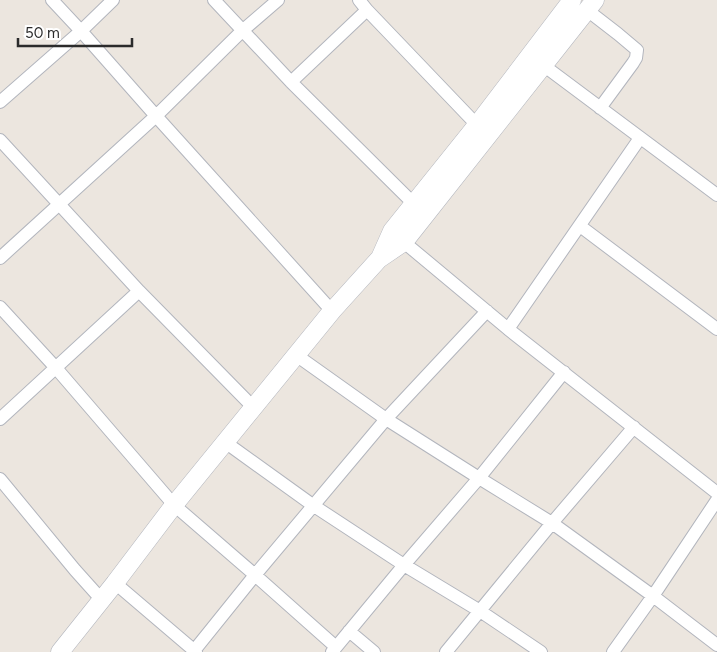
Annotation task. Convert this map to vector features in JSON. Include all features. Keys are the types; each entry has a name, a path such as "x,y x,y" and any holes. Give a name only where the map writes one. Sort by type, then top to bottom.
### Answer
{"street":[{"path":"52,0 332,311"},
{"path":"0,102 81,31 113,0"},
{"path":"214,0 291,82 414,204"},
{"path":"0,258 156,116 242,31 278,0"},
{"path":"359,0 477,126"},
{"path":"398,237 414,204 477,126 572,0"},
{"path":"60,652 253,407 332,311 398,237 543,65 591,5 618,34 637,50 633,63 600,108"},
{"path":"291,82 367,10"},
{"path":"543,65 717,194"},
{"path":"508,329 640,138"},
{"path":"0,140 139,291 253,407"},
{"path":"580,226 717,329"},
{"path":"398,237 508,329 717,492"},
{"path":"0,419 139,291"},
{"path":"0,307 56,368 174,505 255,575 334,650 564,372"},
{"path":"115,583 194,651 386,419 487,311"},
{"path":"296,355 386,419 478,478 552,522 717,645"},
{"path":"446,652 552,522 634,427"},
{"path":"225,442 314,506 541,652"},
{"path":"0,479 101,599"},
{"path":"613,652 717,500"},
{"path":"349,631 374,652"}]}
